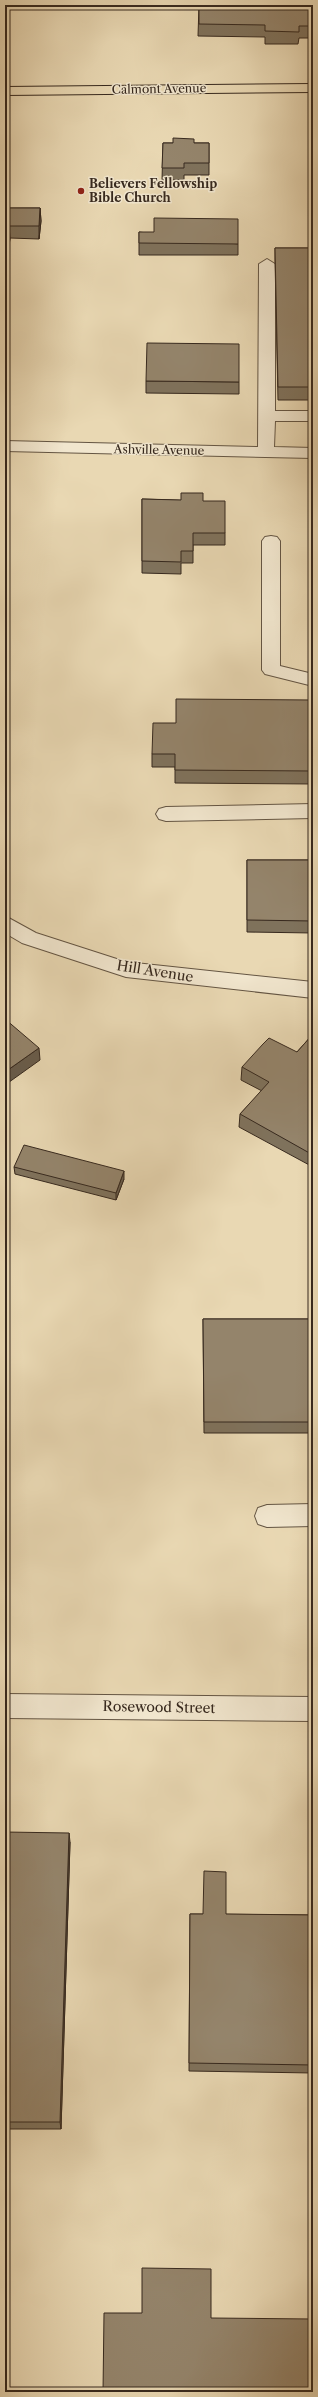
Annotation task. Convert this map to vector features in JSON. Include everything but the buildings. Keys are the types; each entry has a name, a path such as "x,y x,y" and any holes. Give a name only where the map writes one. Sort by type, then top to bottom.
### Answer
{"main road":[{"name":"Calmont Avenue","path":"5,90 313,88"}],"street":[{"path":"266,264 266,452"},
{"path":"267,416 313,416"},
{"name":"Ashville Avenue","path":"5,446 313,453"},
{"path":"271,541 272,670 313,680"},
{"path":"166,814 313,811"},
{"name":"Hill Avenue","path":"5,923 29,938 126,969 313,990"},
{"path":"268,1516 313,1515"},
{"name":"Rosewood Street","path":"5,1706 313,1709"}],"place":[{"name":"Believers Fellowship Bible Church","path":"81,191"}]}
